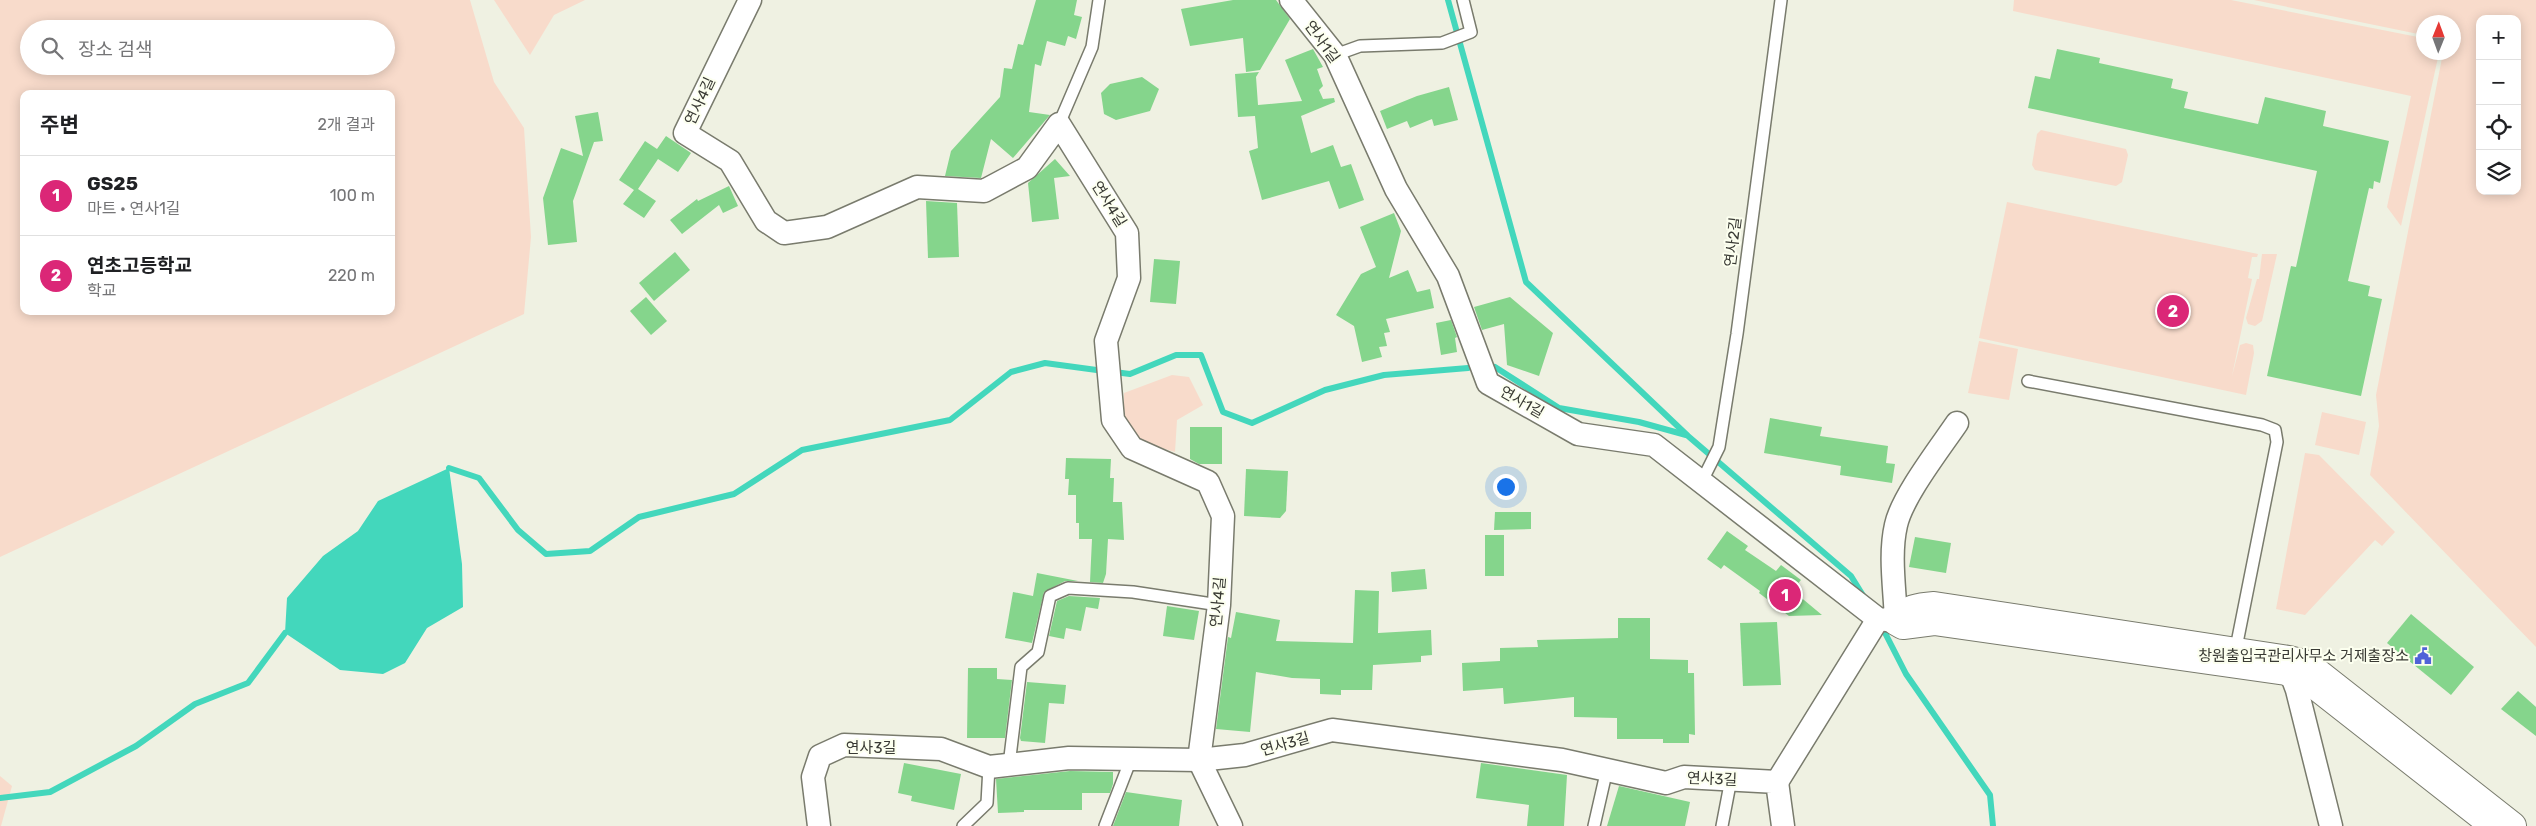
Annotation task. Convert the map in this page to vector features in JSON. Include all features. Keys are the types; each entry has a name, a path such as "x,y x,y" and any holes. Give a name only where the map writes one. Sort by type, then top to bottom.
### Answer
{"street":[{"name":"연사4길","path":"750,0 685,133 730,161 766,220 784,233 827,227 916,188 984,191 1027,168 1059,124 1126,233 1129,278 1106,341 1113,420 1132,448 1208,482 1223,516 1219,605 1199,760"},
{"name":"연사1길","path":"1291,0 1335,55 1396,189 1448,276 1488,383 1578,434 1654,445 1857,604 1887,620"},
{"path":"1783,826 1777,782 1887,620 1896,524 1906,502 1957,423"},
{"path":"1887,620 1903,625 1934,621 2288,666 2304,664 2512,826"},
{"path":"2288,666 2297,690 2331,826"},
{"path":"2288,666 2310,681 2495,826"},
{"name":"연사3길","path":"819,826 813,777 820,756 844,745 941,749 999,766 1069,758 1199,760 1245,755 1332,730 1562,760 1666,783 1684,777 1777,782"},
{"path":"1199,760 1231,826"}],"lane":[{"path":"1059,124 1092,47 1099,0"},
{"path":"1335,55 1360,46 1442,43 1471,32 1463,0"},
{"name":"연사2길","path":"1701,483 1719,447 1737,334 1781,0"},
{"path":"2028,381 2262,425 2275,430 2277,442 2234,658"},
{"path":"963,826 986,803 999,766 1021,667 1038,652 1050,596 1068,588 1133,592 1219,605"},
{"path":"1105,826 1131,759"},
{"path":"1594,826 1607,770"},
{"path":"1722,826 1731,779"}],"shaded area":[{"path":"0,0 470,0 494,82 524,128 531,237 524,314 0,557"},
{"path":"494,0 585,0 554,15 530,55"},
{"path":"2014,0 2231,0 2416,37 2416,60 2437,60 2401,226 2387,207 2411,96 2013,11"},
{"path":"2254,0 2536,0 2536,647 2370,475 2379,426 2376,395 2442,60 2461,60 2461,15 2416,15 2416,34"},
{"path":"2041,130 2126,149 2128,155 2122,182 2116,186 2035,170 2032,165 2037,134"},
{"path":"2007,202 2258,254 2257,257 2252,257 2248,278 2252,279 2232,376 2240,345 2246,343 2253,345 2254,353 2246,395 1979,338"},
{"path":"2262,254 2277,254 2262,321 2255,326 2248,324 2246,318 2257,279 2259,279"},
{"path":"1979,341 2018,349 2009,400 1968,393"},
{"path":"1172,375 1189,377 1203,405 1177,420 1175,452 1142,442 1124,416 1124,393"},
{"path":"2322,412 2366,422 2359,455 2315,445"},
{"path":"2305,453 2319,455 2395,532 2382,546 2375,540 2305,615 2276,609"},
{"path":"0,776 12,786 1,826 0,826"}],"water":[{"path":"449,468 462,564 463,607 427,628 405,663 383,674 340,670 285,633 287,598 323,556 358,531 378,501"}],"building":[{"path":"1036,0 1077,0 1074,15 1082,17 1076,39 1068,36 1065,46 1047,41 1041,66 1035,64 1029,112 1050,115 1013,158 991,139 981,178 945,176 951,151 1000,97 1004,68 1012,69 1018,44 1023,45"},
{"path":"1233,0 1276,0 1290,19 1260,70 1246,72 1243,38 1190,46 1181,9"},
{"path":"1313,49 1323,67 1317,69 1323,86 1319,90 1323,99 1334,98 1335,102 1301,116 1311,153 1333,145 1341,167 1351,164 1364,200 1339,209 1329,181 1262,200 1249,151 1258,148 1255,116 1238,117 1235,74 1259,72 1256,77 1258,105 1302,101 1285,60"},
{"path":"2057,49 2100,58 2099,63 2173,79 2171,88 2188,92 2184,108 2258,124 2265,97 2326,111 2323,126 2389,141 2380,183 2374,181 2373,189 2369,188 2348,281 2370,286 2368,296 2382,299 2361,396 2267,376 2291,266 2296,267 2317,171 2028,108 2035,76 2050,79"},
{"path":"1142,77 1159,89 1150,111 1116,120 1104,114 1101,93 1110,84"},
{"path":"1449,87 1458,120 1434,126 1432,119 1410,128 1407,121 1387,129 1380,111 1417,96"},
{"path":"598,112 603,141 594,142 573,201 577,242 548,245 543,198 561,148 583,156 575,116"},
{"path":"666,136 691,153 678,172 658,159 638,189 656,201 644,218 623,204 634,190 619,180 645,141 657,149"},
{"path":"1055,159 1070,176 1054,178 1059,219 1032,222 1028,183"},
{"path":"729,186 738,206 723,213 719,205 682,234 670,220 697,199 698,201"},
{"path":"926,201 957,203 959,257 928,258"},
{"path":"1394,213 1401,231 1389,278 1408,270 1417,292 1430,289 1434,308 1386,319 1390,332 1384,333 1387,346 1379,347 1382,357 1362,362 1354,326 1336,315 1361,274 1376,267 1360,227"},
{"path":"675,252 690,270 654,301 639,283"},
{"path":"1154,259 1180,261 1176,304 1150,302"},
{"path":"646,297 667,321 651,335 630,311"},
{"path":"1510,297 1553,333 1539,376 1507,365 1504,324 1482,330 1474,307"},
{"path":"1451,320 1457,337 1455,338 1457,352 1441,355 1436,323"},
{"path":"1770,418 1822,427 1820,436 1888,446 1886,463 1895,464 1892,483 1840,475 1841,466 1764,453"},
{"path":"1190,427 1222,427 1222,464 1199,464 1190,459"},
{"path":"1066,458 1111,459 1110,478 1114,478 1113,502 1122,502 1124,540 1108,539 1106,574 1103,583 1090,582 1092,539 1079,539 1079,523 1076,523 1076,495 1068,495 1069,479 1065,479"},
{"path":"1246,469 1288,471 1286,511 1280,518 1244,516"},
{"path":"1495,512 1531,512 1531,529 1494,530"},
{"path":"1727,531 1748,546 1745,550 1776,571 1781,565 1801,580 1792,590 1822,615 1789,616 1759,593 1760,591 1724,565 1721,569 1707,559"},
{"path":"1485,535 1504,535 1504,576 1485,576"},
{"path":"1915,537 1951,543 1946,573 1909,567"},
{"path":"1425,569 1427,589 1392,592 1391,572"},
{"path":"1037,573 1078,581 1065,581 1044,592 1032,643 1005,638 1013,592 1033,596"},
{"path":"1355,590 1379,591 1378,633 1431,630 1432,655 1421,656 1421,662 1373,665 1372,690 1341,690 1341,695 1320,694 1320,679 1292,678 1256,672 1250,732 1216,729 1228,637 1231,638 1236,612 1280,620 1276,641 1353,643"},
{"path":"1069,596 1100,598 1098,609 1086,607 1081,631 1066,628 1064,639 1049,636 1057,601"},
{"path":"1167,606 1199,611 1194,640 1163,636"},
{"path":"2411,614 2474,667 2451,695 2387,643"},
{"path":"1618,618 1650,618 1650,659 1688,660 1688,673 1694,673 1695,735 1689,734 1689,743 1663,743 1663,739 1617,739 1617,718 1574,717 1574,697 1504,704 1503,688 1463,691 1462,663 1500,661 1500,648 1538,647 1537,640 1618,638"},
{"path":"1777,622 1781,685 1743,686 1740,623"},
{"path":"968,668 997,668 997,679 1012,680 1005,738 967,738"},
{"path":"1027,682 1066,685 1064,704 1049,703 1045,743 1021,741 1020,738"},
{"path":"2518,691 2536,707 2536,736 2501,709"},
{"path":"904,763 961,774 954,810 911,801 912,796 898,793"},
{"path":"1481,763 1567,775 1564,826 1527,826 1529,805 1476,798"},
{"path":"1070,771 1113,772 1113,784 1110,793 1082,793 1082,810 1024,810 1024,812 998,813 996,779"},
{"path":"1619,786 1690,802 1685,826 1607,826"},
{"path":"1126,792 1182,800 1179,826 1113,826"}],"waterway":[{"path":"1448,0 1526,282 1688,436 1851,576 1864,597"},
{"path":"1114,372 1130,374 1176,355 1201,355 1223,412 1252,423 1325,390 1384,375 1468,368"},
{"path":"449,468 479,478 518,530 546,554 590,551 639,517 734,494 802,450 950,420 1011,372 1045,363 1104,371"},
{"path":"1495,367 1559,408 1639,422 1686,435"},
{"path":"1881,625 1906,674 1990,795 1993,826"},
{"path":"0,798 50,792 136,746 195,704 248,683 285,633"}],"place":[{"name":"연초고등학교","path":"2173,311"},
{"name":"GS25","path":"1785,595"},
{"name":"창원출입국관리사무소 거제출장소","path":"2423,656"}]}
